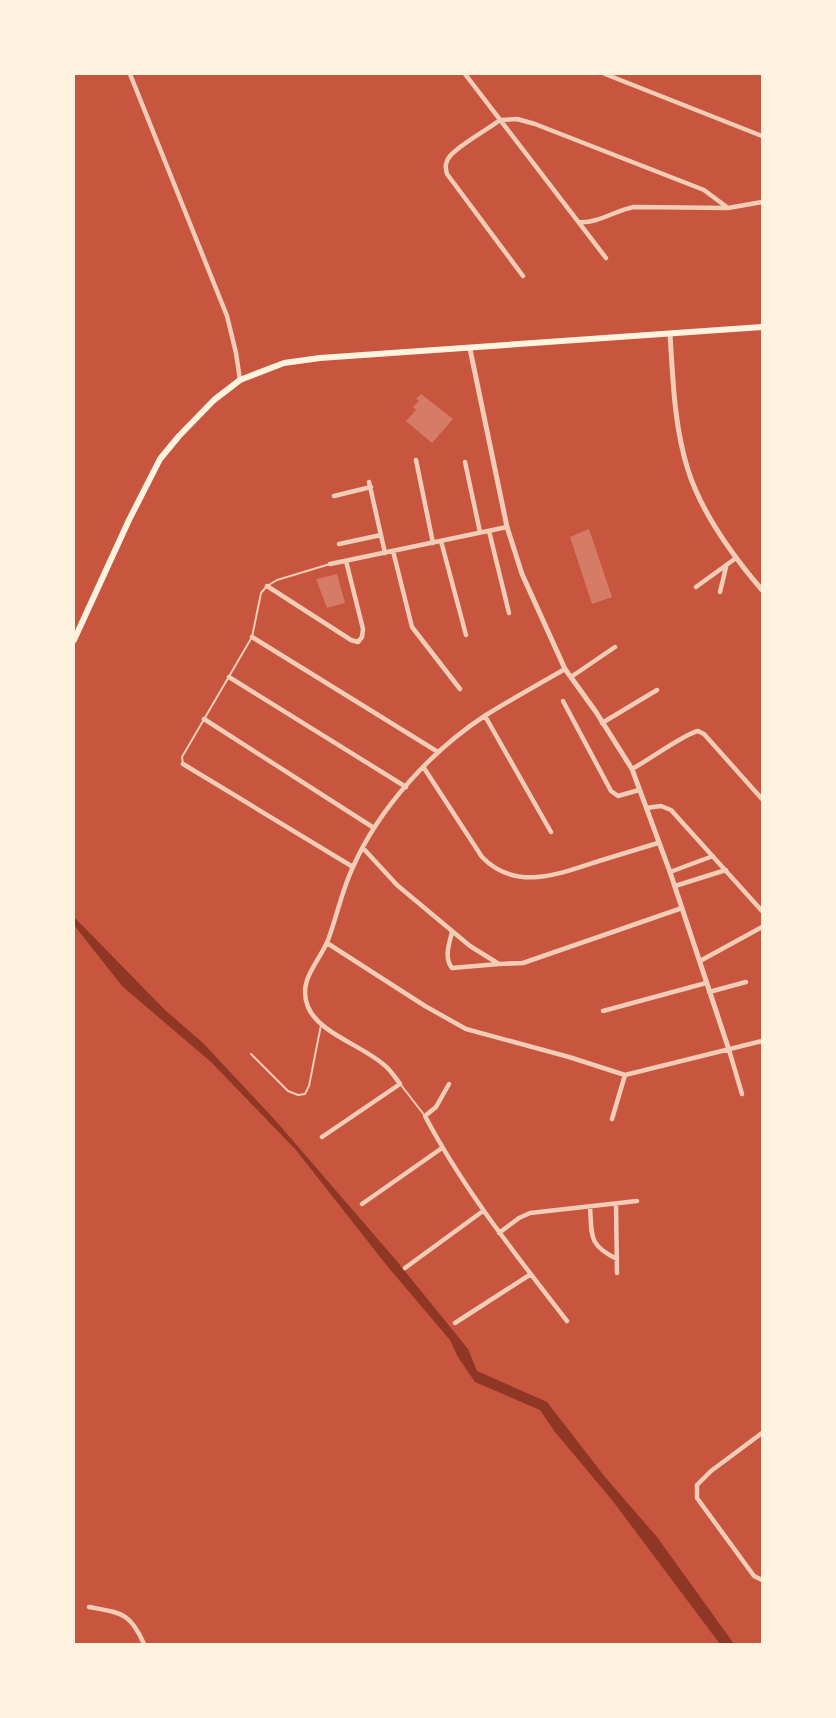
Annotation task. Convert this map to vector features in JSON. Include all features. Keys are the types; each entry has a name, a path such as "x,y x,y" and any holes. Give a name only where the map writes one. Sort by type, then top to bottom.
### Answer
{"main road":[{"path":"74,640 129,520 160,459 198,414 240,380 284,363 320,358 762,327"}],"street":[{"path":"130,74 225,309 240,380"},
{"path":"465,74 606,258"},
{"path":"605,74 762,136"},
{"path":"523,276 445,169 451,155 500,120 517,120 535,124 704,190 728,208"},
{"path":"579,222 587,223 625,208 634,207 728,208 762,202"},
{"path":"670,334 674,396 688,469 698,496 736,558 762,590"},
{"path":"470,349 507,527 534,602 565,669 632,769 675,886 742,1094"},
{"path":"416,460 433,543"},
{"path":"465,462 480,532"},
{"path":"334,496 370,484 385,553"},
{"path":"330,564 507,527"},
{"path":"489,531 509,613"},
{"path":"339,544 381,535"},
{"path":"441,541 466,635"},
{"path":"393,551 412,627 460,689"},
{"path":"696,587 736,558"},
{"path":"267,586 355,642 360,641 363,629 346,561"},
{"path":"720,592 727,564"},
{"path":"252,637 438,752"},
{"path":"571,676 615,646"},
{"path":"322,1137 400,1084 383,1064 321,1024 308,1008 305,998 307,977 327,943 353,867 374,828 406,787 438,752 485,716 565,669"},
{"path":"229,677 406,787"},
{"path":"602,723 657,690"},
{"path":"563,701 611,791 618,796 639,790"},
{"path":"485,716 551,832"},
{"path":"204,719 374,828"},
{"path":"632,769 698,731 704,734 762,798"},
{"path":"183,764 353,867"},
{"path":"424,768 482,857 491,867 504,873 527,878 559,874 658,843"},
{"path":"646,808 660,806 671,810 762,911"},
{"path":"363,848 397,885 452,932 499,964"},
{"path":"670,872 713,856"},
{"path":"675,886 726,870"},
{"path":"452,932 448,957 448,963 452,968 523,963 682,908"},
{"path":"700,961 762,927"},
{"path":"327,943 425,1006 466,1029 568,1057 625,1076 762,1041"},
{"path":"710,992 746,982"},
{"path":"603,1011 706,983"},
{"path":"612,1119 625,1076"},
{"path":"448,1084 436,1107 424,1116 483,1212 567,1321"},
{"path":"362,1204 442,1148"},
{"path":"499,1233 530,1213 637,1201"},
{"path":"616,1204 617,1273"},
{"path":"590,1206 594,1242 601,1251 616,1259"},
{"path":"405,1268 483,1212"},
{"path":"455,1323 531,1274"},
{"path":"762,1432 711,1471 698,1485 697,1498 754,1576 762,1580"},
{"path":"89,1607 126,1616 137,1629 144,1644"}],"lane":[{"path":"183,764 182,757 252,637 259,598 267,586 277,580 330,564"},
{"path":"251,1054 288,1091 298,1095 305,1094 309,1086 321,1024"},
{"path":"400,1084 424,1116"}],"shaded area":[{"path":"74,917 165,1010 203,1043 275,1120 395,1259 468,1349 477,1371 547,1402 605,1477 657,1537 734,1644 720,1644 612,1500 555,1432 540,1410 475,1382 458,1357 450,1340 388,1267 296,1150 211,1062 122,986 74,925"}],"building":[{"path":"421,394 453,419 432,443 406,421 416,410 413,407 419,401 416,399"},
{"path":"589,529 612,597 592,604 570,537"},
{"path":"337,574 345,603 327,608 316,579"}]}
